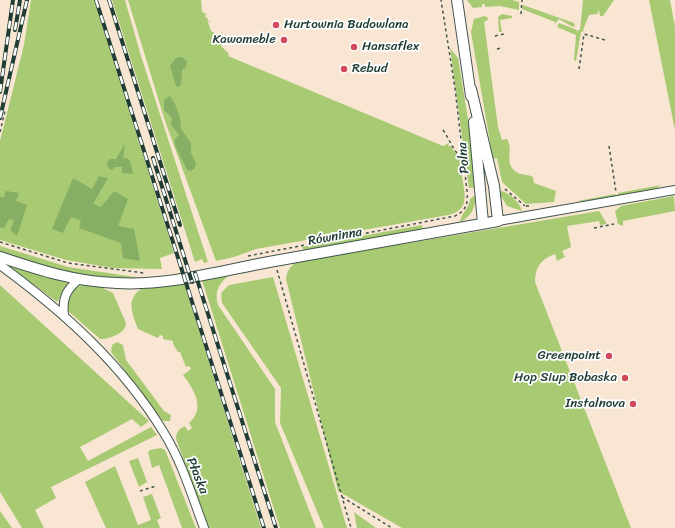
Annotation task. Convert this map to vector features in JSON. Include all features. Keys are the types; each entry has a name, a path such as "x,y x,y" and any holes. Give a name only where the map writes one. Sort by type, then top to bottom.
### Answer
{"street":[{"name":"Polna","path":"457,0 471,90 483,223"},
{"name":"Polna","path":"471,90 494,186 498,221"},
{"name":"Równinna","path":"0,257 49,273 78,280 119,284 144,283 196,276 483,223 675,190"},
{"name":"Płaska","path":"0,265 64,315 103,352 150,412 165,434 183,473 204,528"},
{"path":"64,315 62,303 65,294 78,280"}],"path":[{"path":"244,257 255,253 455,216 464,210 467,204 455,88 442,0"},
{"path":"520,14 522,0"},
{"path":"495,36 504,34"},
{"path":"580,69 584,34 605,40"},
{"path":"497,49 501,48"},
{"path":"0,132 5,111"},
{"path":"443,130 455,152 462,158"},
{"path":"608,146 617,200"},
{"path":"594,228 614,224"},
{"path":"0,242 68,263 150,273"},
{"path":"275,261 351,528"},
{"path":"140,491 156,486"},
{"path":"342,497 392,528"}],"green space":[{"path":"31,0 94,0 174,253 160,258 162,269 113,268 66,260 0,240 0,141 24,45"},
{"path":"112,0 125,0 141,56 208,262 204,263 202,259 195,262"},
{"path":"128,0 201,0 202,12 206,14 205,18 207,17 208,21 212,20 208,22 211,31 215,33 213,37 223,32 218,38 226,35 220,40 225,42 221,46 229,54 228,56 443,146 449,143 448,146 451,146 461,163 465,196 463,206 455,213 448,215 256,249 234,257 216,261 165,121"},
{"path":"467,0 512,0 519,2 519,10 500,6 485,7 485,4 482,4 482,7 473,8"},
{"path":"583,0 614,0 603,16 600,16 599,10 597,14 589,15 583,30 584,31 581,32 576,61 574,60 576,35 557,27 559,23 577,30 577,34 578,30 580,30"},
{"path":"649,0 670,0 675,27 675,130"},
{"path":"523,5 574,23 575,26 573,27 559,19 554,25 555,22 522,9"},
{"path":"502,14 512,16 512,18 500,20 502,32 499,32 498,17"},
{"path":"485,16 489,19 484,22 498,127 502,140 507,139 509,143 510,164 517,173 533,177 534,183 556,191 554,202 526,204 502,182 497,158 493,159 471,32 474,19"},
{"path":"450,48 458,58 468,119 476,187 469,188"},
{"path":"182,57 187,61 186,67 182,70 181,85 178,87 176,86 170,66 176,58"},
{"path":"170,96 175,104 180,118 181,129 191,143 191,153 196,163 195,168 191,171 187,170 175,145 175,139 179,135 171,125 172,118 164,110 164,100"},
{"path":"124,145 123,159 127,158 130,161 133,174 122,173 122,167 115,167 112,170 108,168 107,163 110,159 116,159"},
{"path":"99,176 108,178 93,204 101,207 114,191 128,199 118,226 134,229 140,261 123,258 121,243 79,228 81,220 71,217 63,233 52,229 73,178 92,189"},
{"path":"661,185 655,189 618,196 618,193"},
{"path":"6,191 19,193 16,201 27,205 17,236 10,230 14,220 9,219 4,228 0,227 0,197 4,197"},
{"path":"498,191 505,192 513,197 519,204 522,211 507,206"},
{"path":"615,194 616,196 578,201"},
{"path":"476,196 472,212 467,218 460,222 470,199"},
{"path":"674,196 675,211 623,221 623,226 618,224 615,211 621,206"},
{"path":"599,211 607,224 600,225 599,221 567,226 571,247 562,251 565,257 557,261 555,254 546,258 540,264 536,272 535,282 631,528 402,528 338,491 286,279 288,271 292,265 297,262"},
{"path":"422,225 423,230 304,251 302,247"},
{"path":"0,246 68,267 142,278 92,277 44,268 0,251"},
{"path":"9,266 68,283 57,302"},
{"path":"229,275 218,288 218,305 275,389 275,422 316,528 280,528 202,280"},
{"path":"273,277 347,528 324,528 280,423 281,388 222,303 221,293 229,285"},
{"path":"184,283 261,528 209,528 176,439 177,433 181,428 185,426 188,431 192,428 189,423 197,412 194,393 183,375 191,369 189,366 186,367 180,352 178,352 173,344 173,341 163,339 163,336 160,335 158,338 138,329 134,318 132,308 133,298 141,289"},
{"path":"0,285 149,421 141,427 132,419 80,447 88,461 151,427 157,435 51,487 56,498 35,510 44,528 22,528 0,492"},
{"path":"84,285 100,287 113,293 126,323 123,330 117,335 100,339 67,310 67,301 70,293 79,286"},
{"path":"117,342 123,345 126,360 164,411 171,415 170,421 163,421 111,352 112,345"},
{"path":"161,448 165,450 196,528 182,528 159,465 152,468 148,452 150,450"},
{"path":"138,458 147,482 139,487 129,461"},
{"path":"115,466 138,525 151,520 143,497 152,494 161,518 157,520 160,528 106,528 85,482"},
{"path":"0,511 12,528 0,528"},
{"path":"354,512 376,528 357,528"}],"railway":[{"path":"0,92 13,0"},
{"path":"15,30 20,0"},
{"path":"0,118 27,0"},
{"path":"96,0 264,528"},
{"path":"109,0 180,225"},
{"path":"153,158 192,282"},
{"path":"195,273 276,528"}],"place":[{"name":"Hurtownia Budowlana","path":"276,25"},
{"name":"Kawomeble","path":"284,40"},
{"name":"Hansaflex","path":"354,47"},
{"name":"Rebud","path":"344,69"},
{"name":"Greenpoint","path":"609,356"},
{"name":"Hop Siup Bobaska","path":"625,378"},
{"name":"Instalnova","path":"633,404"}]}
